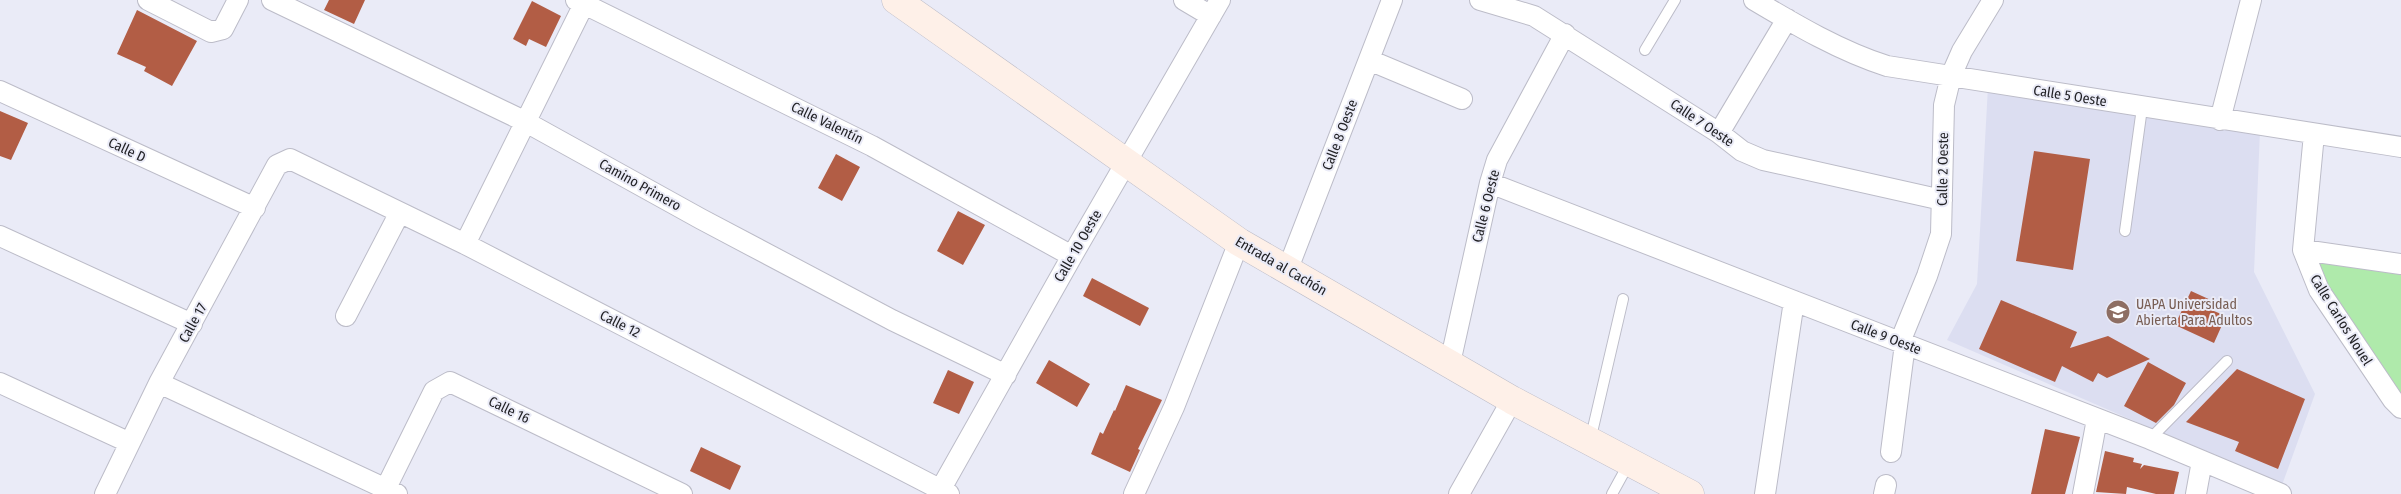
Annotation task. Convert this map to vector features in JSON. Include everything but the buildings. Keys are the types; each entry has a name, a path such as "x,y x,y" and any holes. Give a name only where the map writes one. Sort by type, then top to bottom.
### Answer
{"street":[{"path":"148,0 211,32 223,29 238,0"},
{"name":"Camino Primero","path":"272,0 524,121 892,320 1006,375"},
{"name":"Entrada al Cachón","path":"896,0 1125,164 1239,242 1512,400 1690,494"},
{"path":"1184,0 1216,8"},
{"name":"Calle 8 Oeste","path":"1287,271 1392,0"},
{"name":"Calle 7 Oeste","path":"1480,0 1534,16 1719,133 1742,151 1763,160 1942,200"},
{"name":"Calle 5 Oeste","path":"1754,0 1786,19 1863,58 1887,66 2142,108 2401,147"},
{"name":"Calle 2 Oeste","path":"1891,452 1902,343 1941,234 1944,105 1951,76 1962,51 1993,0"},
{"path":"2220,120 2251,0"},
{"path":"465,244 582,1"},
{"name":"Calle Valentín","path":"582,1 872,146 1072,256"},
{"name":"Calle 10 Oeste","path":"942,493 1072,256 1216,8"},
{"path":"1719,133 1786,19"},
{"name":"Calle 6 Oeste","path":"1450,363 1490,183 1497,160 1565,34"},
{"path":"1369,60 1462,100"},
{"name":"Calle D","path":"0,91 254,208"},
{"name":"Calle Carlos Nouel","path":"2314,134 2304,250 2319,290 2393,400 2401,408"},
{"name":"Calle 17","path":"105,494 128,442 277,165 290,159"},
{"name":"Calle 12","path":"290,159 465,244 942,493"},
{"name":"Calle 9 Oeste","path":"1490,183 2150,439 2281,494"},
{"path":"346,316 400,214"},
{"path":"0,236 192,324"},
{"path":"1134,494 1174,407 1239,242"},
{"path":"2304,250 2401,264"},
{"path":"1765,494 1794,301"},
{"name":"Calle 16","path":"389,492 434,391 450,382 682,494"},
{"path":"0,383 128,442"},
{"path":"159,383 389,492"},
{"path":"1459,494 1512,400"},
{"path":"2083,494 2097,419"},
{"path":"2196,494 2202,461"}],"lane":[{"path":"1645,50 1675,0"},
{"path":"2125,231 2142,108"},
{"path":"1590,442 1623,299"},
{"path":"2150,439 2227,361"},
{"path":"1612,494 1629,462"}],"shaded area":[{"name":"UAPA Universidad Abierta Para Adultos","path":"1988,87 2260,131 2254,272 2315,394 2282,485 1947,340 1977,284"}],"green space":[{"path":"2314,256 2401,270 2401,403 2369,370"}],"place":[{"name":"UAPA Universidad Abierta Para Adultos","path":"2118,312"}]}
